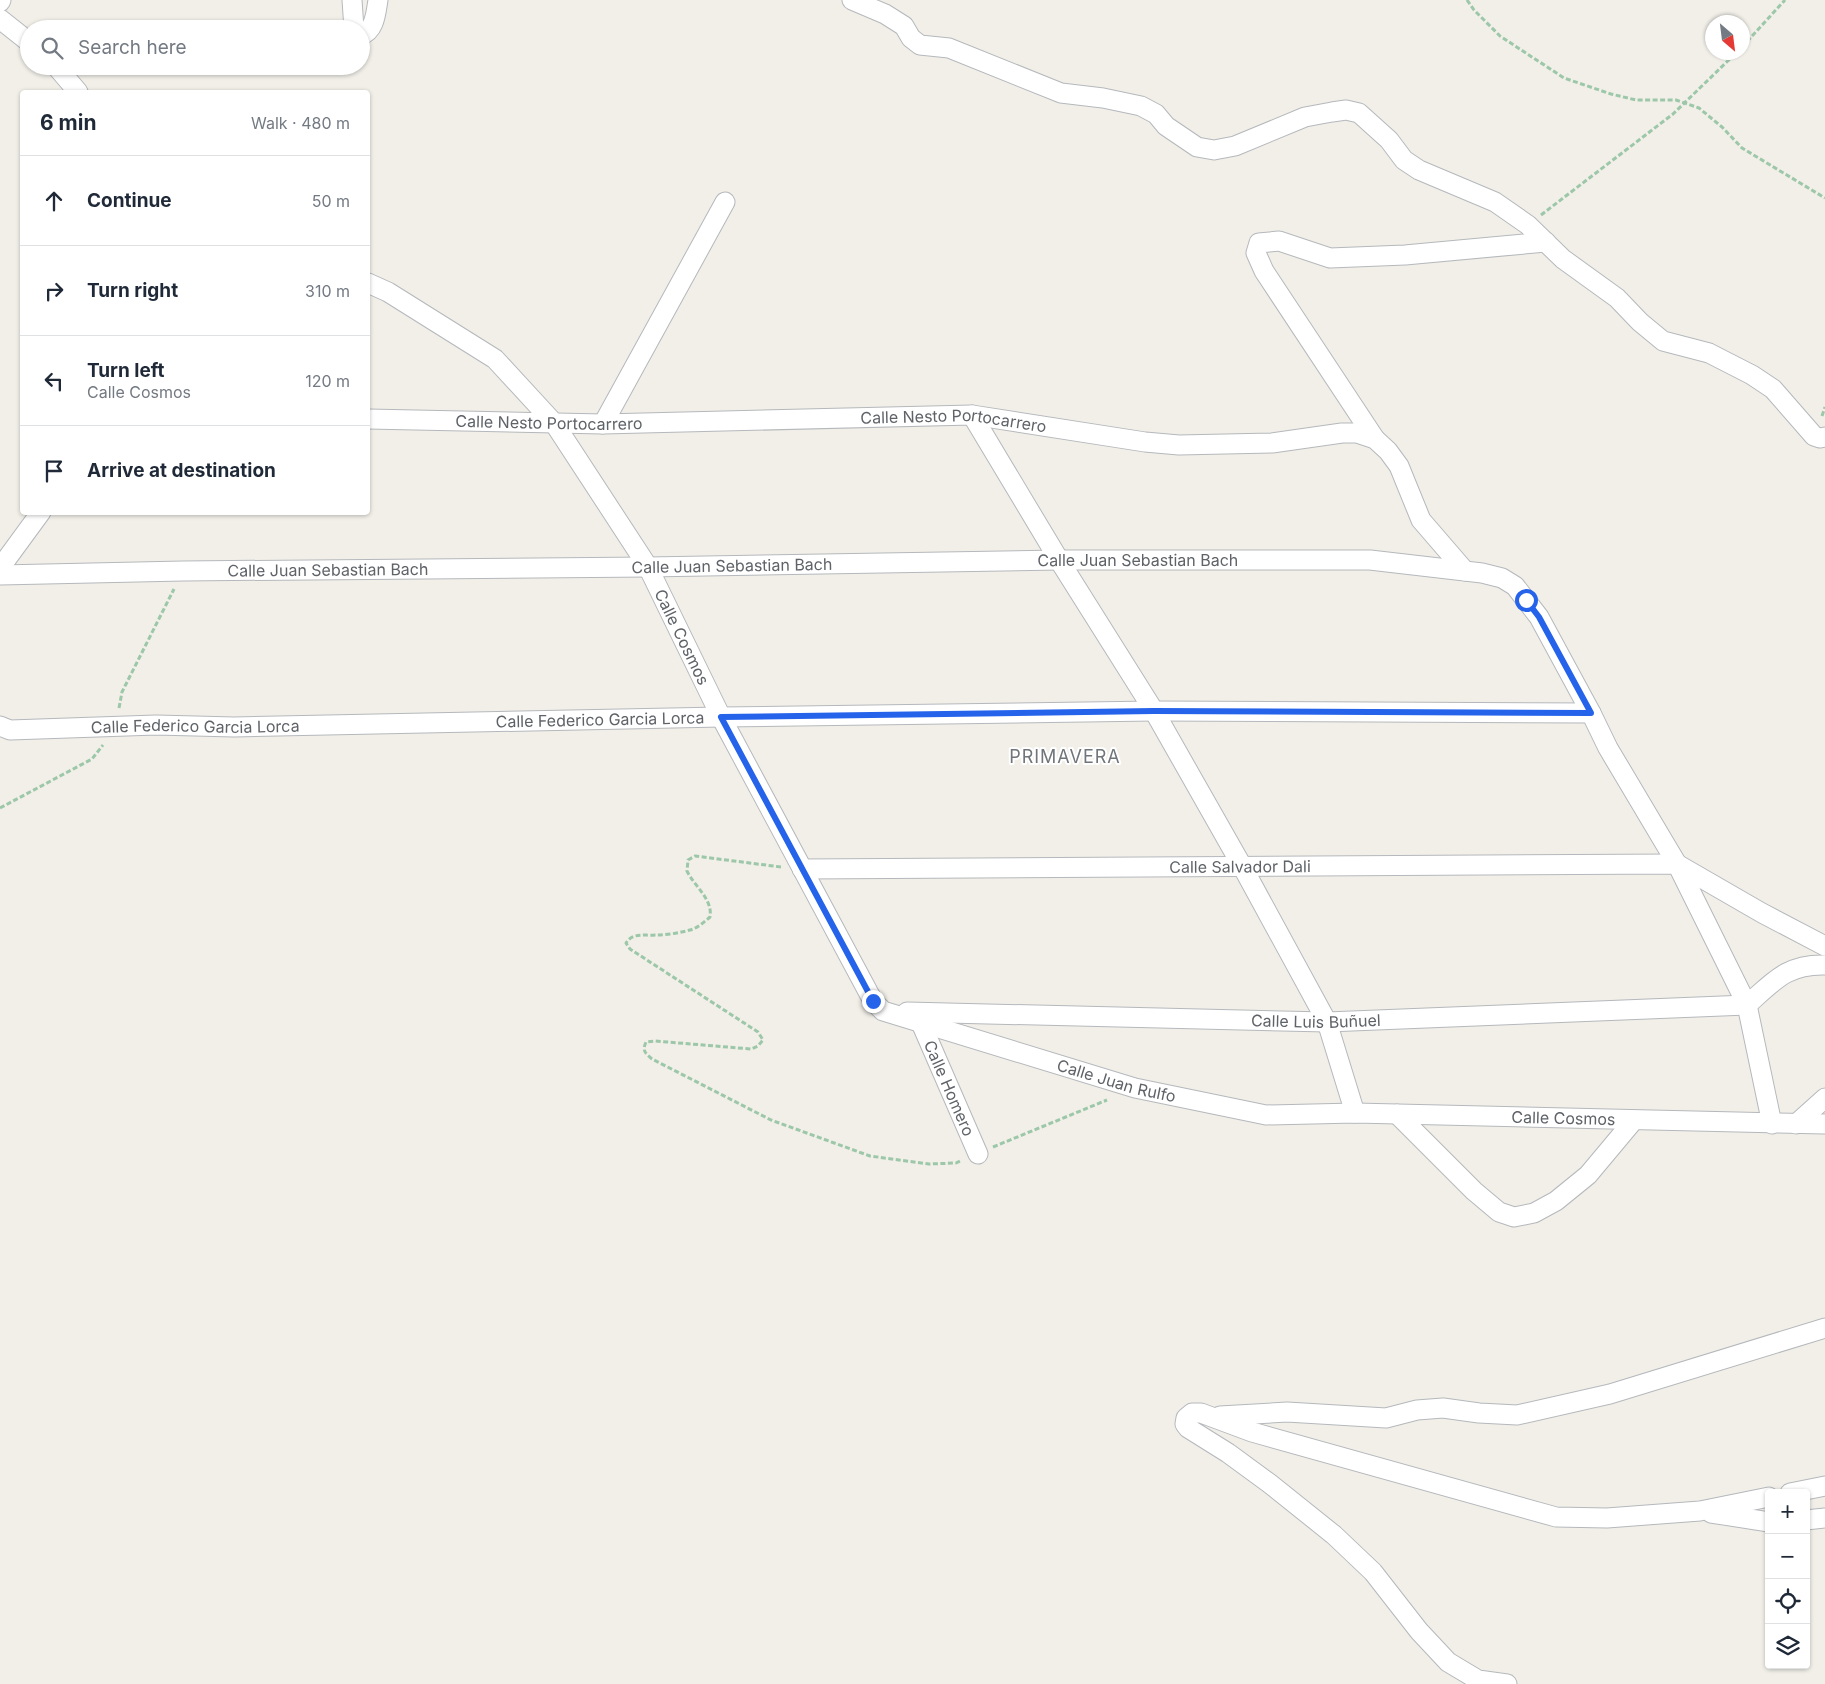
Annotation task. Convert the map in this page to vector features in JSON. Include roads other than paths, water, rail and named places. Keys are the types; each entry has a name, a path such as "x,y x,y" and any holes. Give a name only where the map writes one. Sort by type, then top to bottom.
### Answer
{"street":[{"path":"352,0 353,20"},
{"path":"370,28 378,0"},
{"path":"852,0 885,14 904,26 911,38 920,45 949,48 1061,92 1141,106 1156,114 1166,126 1197,147 1214,150 1235,146 1305,117 1346,110 1359,113 1389,140 1404,160 1419,170 1495,202 1528,225 1563,259 1617,298 1640,322 1663,341 1709,353 1752,375 1773,389 1814,436 1825,437"},
{"path":"0,19 20,35"},
{"path":"64,75 76,90"},
{"path":"603,424 725,202"},
{"path":"1465,571 1421,520 1399,466 1388,451 1375,439 1264,271 1256,253 1259,243 1279,241 1330,258 1405,255 1546,242"},
{"name":"Calle Cosmos","path":"370,284 388,292 495,359 554,423 648,567 721,717 873,1001 883,1012"},
{"path":"972,415 1059,560 1154,711 1242,866 1327,1022 1355,1113"},
{"name":"Calle Nesto Portocarrero","path":"370,419 603,424 972,415 1179,446 1272,443 1342,433 1357,433 1375,439"},
{"path":"0,568 39,515"},
{"name":"Calle Juan Sebastian Bach","path":"0,574 648,567 1059,560 1370,560 1416,564 1482,573 1502,578 1515,586 1539,617 1608,748 1677,864 1747,1005 1772,1124"},
{"name":"Calle Federico Garcia Lorca","path":"0,726 10,730 116,728 156,725 234,727 721,717 1154,711 1591,713"},
{"path":"1677,864 1762,913 1825,946"},
{"name":"Calle Salvador Dali","path":"802,869 1677,864"},
{"path":"1747,1005 1780,976 1808,965 1825,965"},
{"name":"Calle Luis Buñuel","path":"883,1012 1327,1022 1747,1005"},
{"name":"Calle Juan Rulfo","path":"883,1012 1135,1088 1247,1112 1266,1116 1355,1113"},
{"name":"Calle Homero","path":"921,1023 978,1154"},
{"path":"1796,1124 1825,1098"},
{"name":"Calle Cosmos","path":"1355,1113 1825,1124"},
{"path":"1397,1114 1474,1191 1499,1212 1514,1216 1534,1213 1556,1201 1588,1175 1634,1120"},
{"path":"1214,1416 1287,1412 1386,1418 1417,1410 1443,1408 1479,1413 1517,1415 1610,1394 1825,1328"},
{"path":"1507,1684 1478,1680 1448,1662 1419,1630 1373,1572 1334,1535 1228,1453 1196,1435 1185,1424 1186,1418 1195,1412 1214,1416 1252,1432 1556,1517 1607,1518 1700,1511 1765,1498"},
{"path":"1810,1489 1825,1486"},
{"path":"1700,1511 1765,1521"},
{"path":"1810,1520 1825,1518"}],"district":[{"name":"PRIMAVERA","path":"1065,757"}]}
